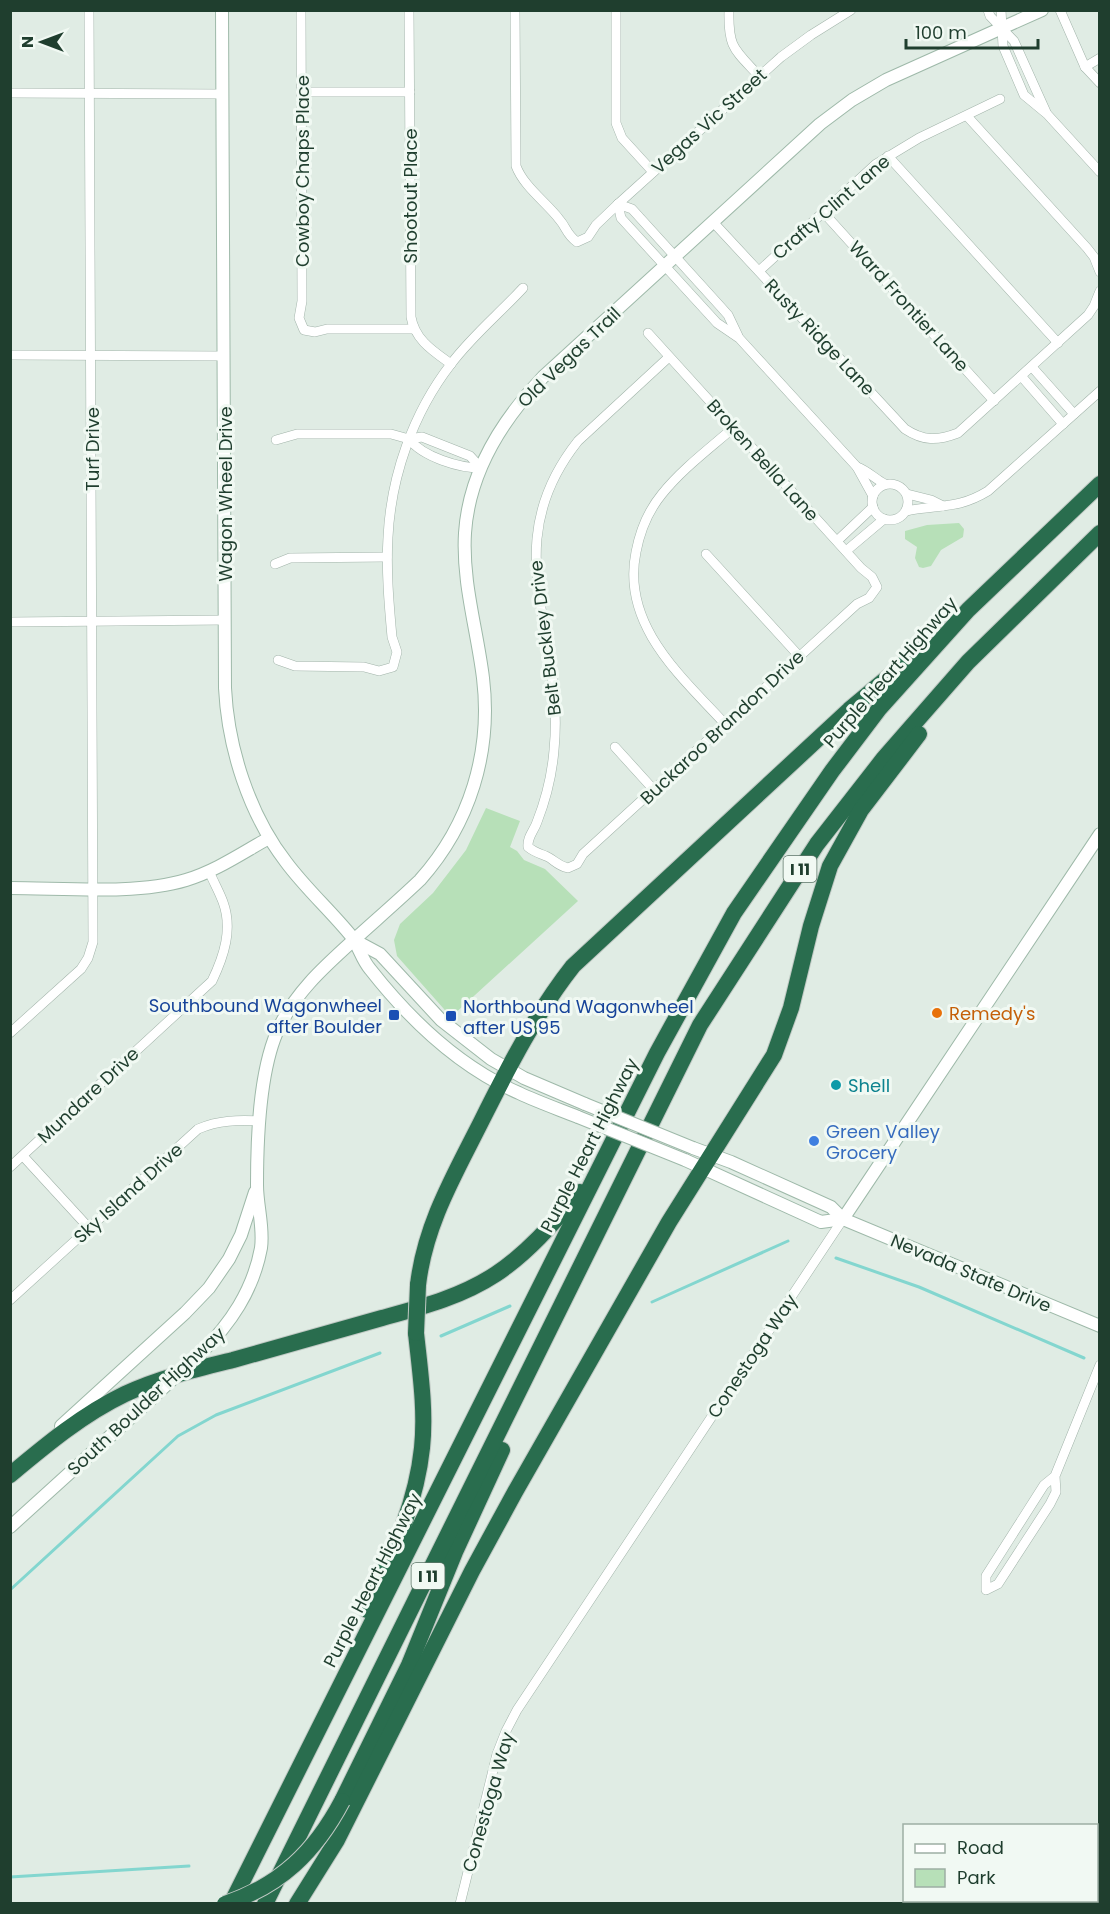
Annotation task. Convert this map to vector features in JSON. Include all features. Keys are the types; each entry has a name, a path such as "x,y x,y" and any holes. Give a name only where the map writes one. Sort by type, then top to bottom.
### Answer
{"highway":[{"name":"Purple Heart Highway","path":"231,1904 597,1173 691,988 734,913 760,872 879,709 968,610 1100,484"},
{"path":"297,1904 337,1840 472,1571 515,1492 669,1222 774,1055 791,1008 811,926 830,866 861,810 914,740 1093,539"},
{"name":"I 11","path":"265,1904 700,1025 817,844 884,758 968,662 1093,539"},
{"path":"239,1887 393,1553 410,1507 422,1448 422,1398 416,1333 418,1285 424,1250 439,1205 503,1076 556,987 590,948 849,710 968,610"},
{"path":"10,1475 73,1425 126,1394 149,1384 421,1307 462,1292 494,1275 531,1246 597,1173"},
{"path":"225,1904 264,1887 303,1858 323,1834 342,1802 417,1650 455,1552 591,1248"}],"street":[{"name":"Turf Drive","path":"10,1034 81,969 88,958 93,942 89,10"},
{"name":"Wagon Wheel Drive","path":"222,10 225,688 229,721 245,783 269,838 296,875 354,940 368,967 423,1029 454,1055 503,1076 578,1117 685,1160 706,1161"},
{"name":"Cowboy Chaps Place","path":"301,10 302,301 299,318 304,330 315,332 327,329 412,328"},
{"name":"Shootout Place","path":"410,10 412,328"},
{"name":"Vegas Vic Street","path":"515,10 516,166 524,180 561,221 567,234 577,242 588,237 596,225 618,204 759,76 797,45 848,11"},
{"path":"616,10 618,131 653,172"},
{"path":"729,10 729,32 733,47 759,76"},
{"path":"988,10 990,16 1002,28"},
{"path":"1001,10 1003,46 1024,95 1047,114 1100,172"},
{"name":"Old Vegas Trail","path":"354,940 420,880 434,864 456,830 469,802 477,776 483,753 485,700 466,580 465,556 469,510 481,468 494,439 508,417 530,391 820,124 852,100 886,80 1042,10"},
{"path":"1060,10 1085,67 1100,83"},
{"path":"1085,67 1100,58"},
{"path":"301,92 410,92"},
{"path":"10,93 223,94"},
{"name":"Crafty Clint Lane","path":"759,270 860,177 888,156 919,138 1000,99"},
{"path":"967,116 1087,248 1094,257 1100,272"},
{"path":"888,156 1058,343"},
{"path":"618,204 621,218 728,315 739,338"},
{"path":"618,204 632,209 717,323 739,338 857,467 873,496 873,507 878,516 896,520 906,511 909,503 907,494"},
{"name":"Ward Frontier Lane","path":"823,212 994,401"},
{"name":"Rusty Ridge Lane","path":"713,222 905,429 915,436 935,440 958,433 994,401"},
{"path":"278,660 295,666 364,667 379,671 393,666 397,652 392,638 387,557 389,523 393,490 409,439 422,408 451,364 474,337 523,288"},
{"path":"994,401 1088,315 1100,291"},
{"path":"412,328 426,345 451,364"},
{"name":"Broken Bella Lane","path":"648,333 872,577 877,587"},
{"path":"10,355 224,356"},
{"name":"Belt Buckley Drive","path":"568,868 557,865 548,857 536,854 528,847 527,841 545,798 551,772 555,726 554,683 535,560 539,517 551,482 572,449 590,429 669,357"},
{"path":"1032,367 1074,414"},
{"path":"1022,377 1063,424"},
{"path":"906,511 966,503 988,491 1100,391"},
{"path":"725,724 666,660 651,638 638,606 634,573 641,532 661,495 685,470 733,428"},
{"path":"276,440 297,434 391,434 409,439 422,437 470,456 481,468"},
{"path":"857,467 868,471 885,484 897,485 907,494 931,500 943,506"},
{"path":"873,496 877,489 885,484"},
{"path":"837,541 873,507"},
{"path":"846,551 884,519"},
{"path":"706,554 800,656"},
{"path":"275,564 290,558 387,557"},
{"name":"Buckaroo Brandon Drive","path":"568,868 577,864 583,854 857,604 869,598 877,587"},
{"path":"10,622 225,620"},
{"path":"615,747 654,790"},
{"name":"Conestoga Way","path":"460,1904 498,1755 506,1731 518,1710 1100,834"},
{"path":"10,888 127,888 170,884 208,871 269,838"},
{"name":"Mundare Drive","path":"10,1167 212,981 223,957 229,924 223,902 208,871"},
{"name":"Wagon Wheel Drive","path":"354,940 380,954 416,993 503,1076 524,1078 693,1148 706,1161"},
{"name":"South Boulder Highway","path":"10,1527 219,1336 242,1303 257,1267 261,1246 261,1216 257,1187 260,1121 267,1059 283,1018 294,1000 310,981 354,940"},
{"name":"Sky Island Drive","path":"10,1300 198,1129 225,1121 260,1121"},
{"path":"23,1156 89,1228"},
{"name":"Nevada State Drive","path":"706,1161 821,1222 843,1219"},
{"name":"Nevada State Drive","path":"706,1161 831,1207 843,1219 1100,1326"},
{"name":"South Boulder Highway","path":"10,1475 209,1288 229,1259 241,1235 257,1187"},
{"path":"1054,1476 1056,1492 1050,1504 998,1584 986,1590 986,1576 1044,1485 1054,1476 1100,1365"}],"green space":[{"path":"959,523 964,529 963,537 941,550 931,566 919,567 915,558 917,547 905,539 905,531 927,525"},
{"path":"486,808 520,821 510,847 517,851 524,860 545,869 578,901 451,1017 397,956 394,940 400,924 433,893 466,850"}],"waterway":[{"path":"652,1302 788,1241"},
{"path":"836,1258 919,1287 1084,1358"},
{"path":"441,1336 510,1306"},
{"path":"10,1590 178,1436 216,1415 380,1353"},
{"path":"10,1877 189,1866"}],"place":[{"name":"Remedy's","path":"937,1013"},
{"name":"Southbound Wagonwheel after Boulder","path":"394,1015"},
{"name":"Northbound Wagonwheel after US 95","path":"451,1016"},
{"name":"Shell","path":"836,1085"},
{"name":"Green Valley Grocery","path":"814,1141"}]}
